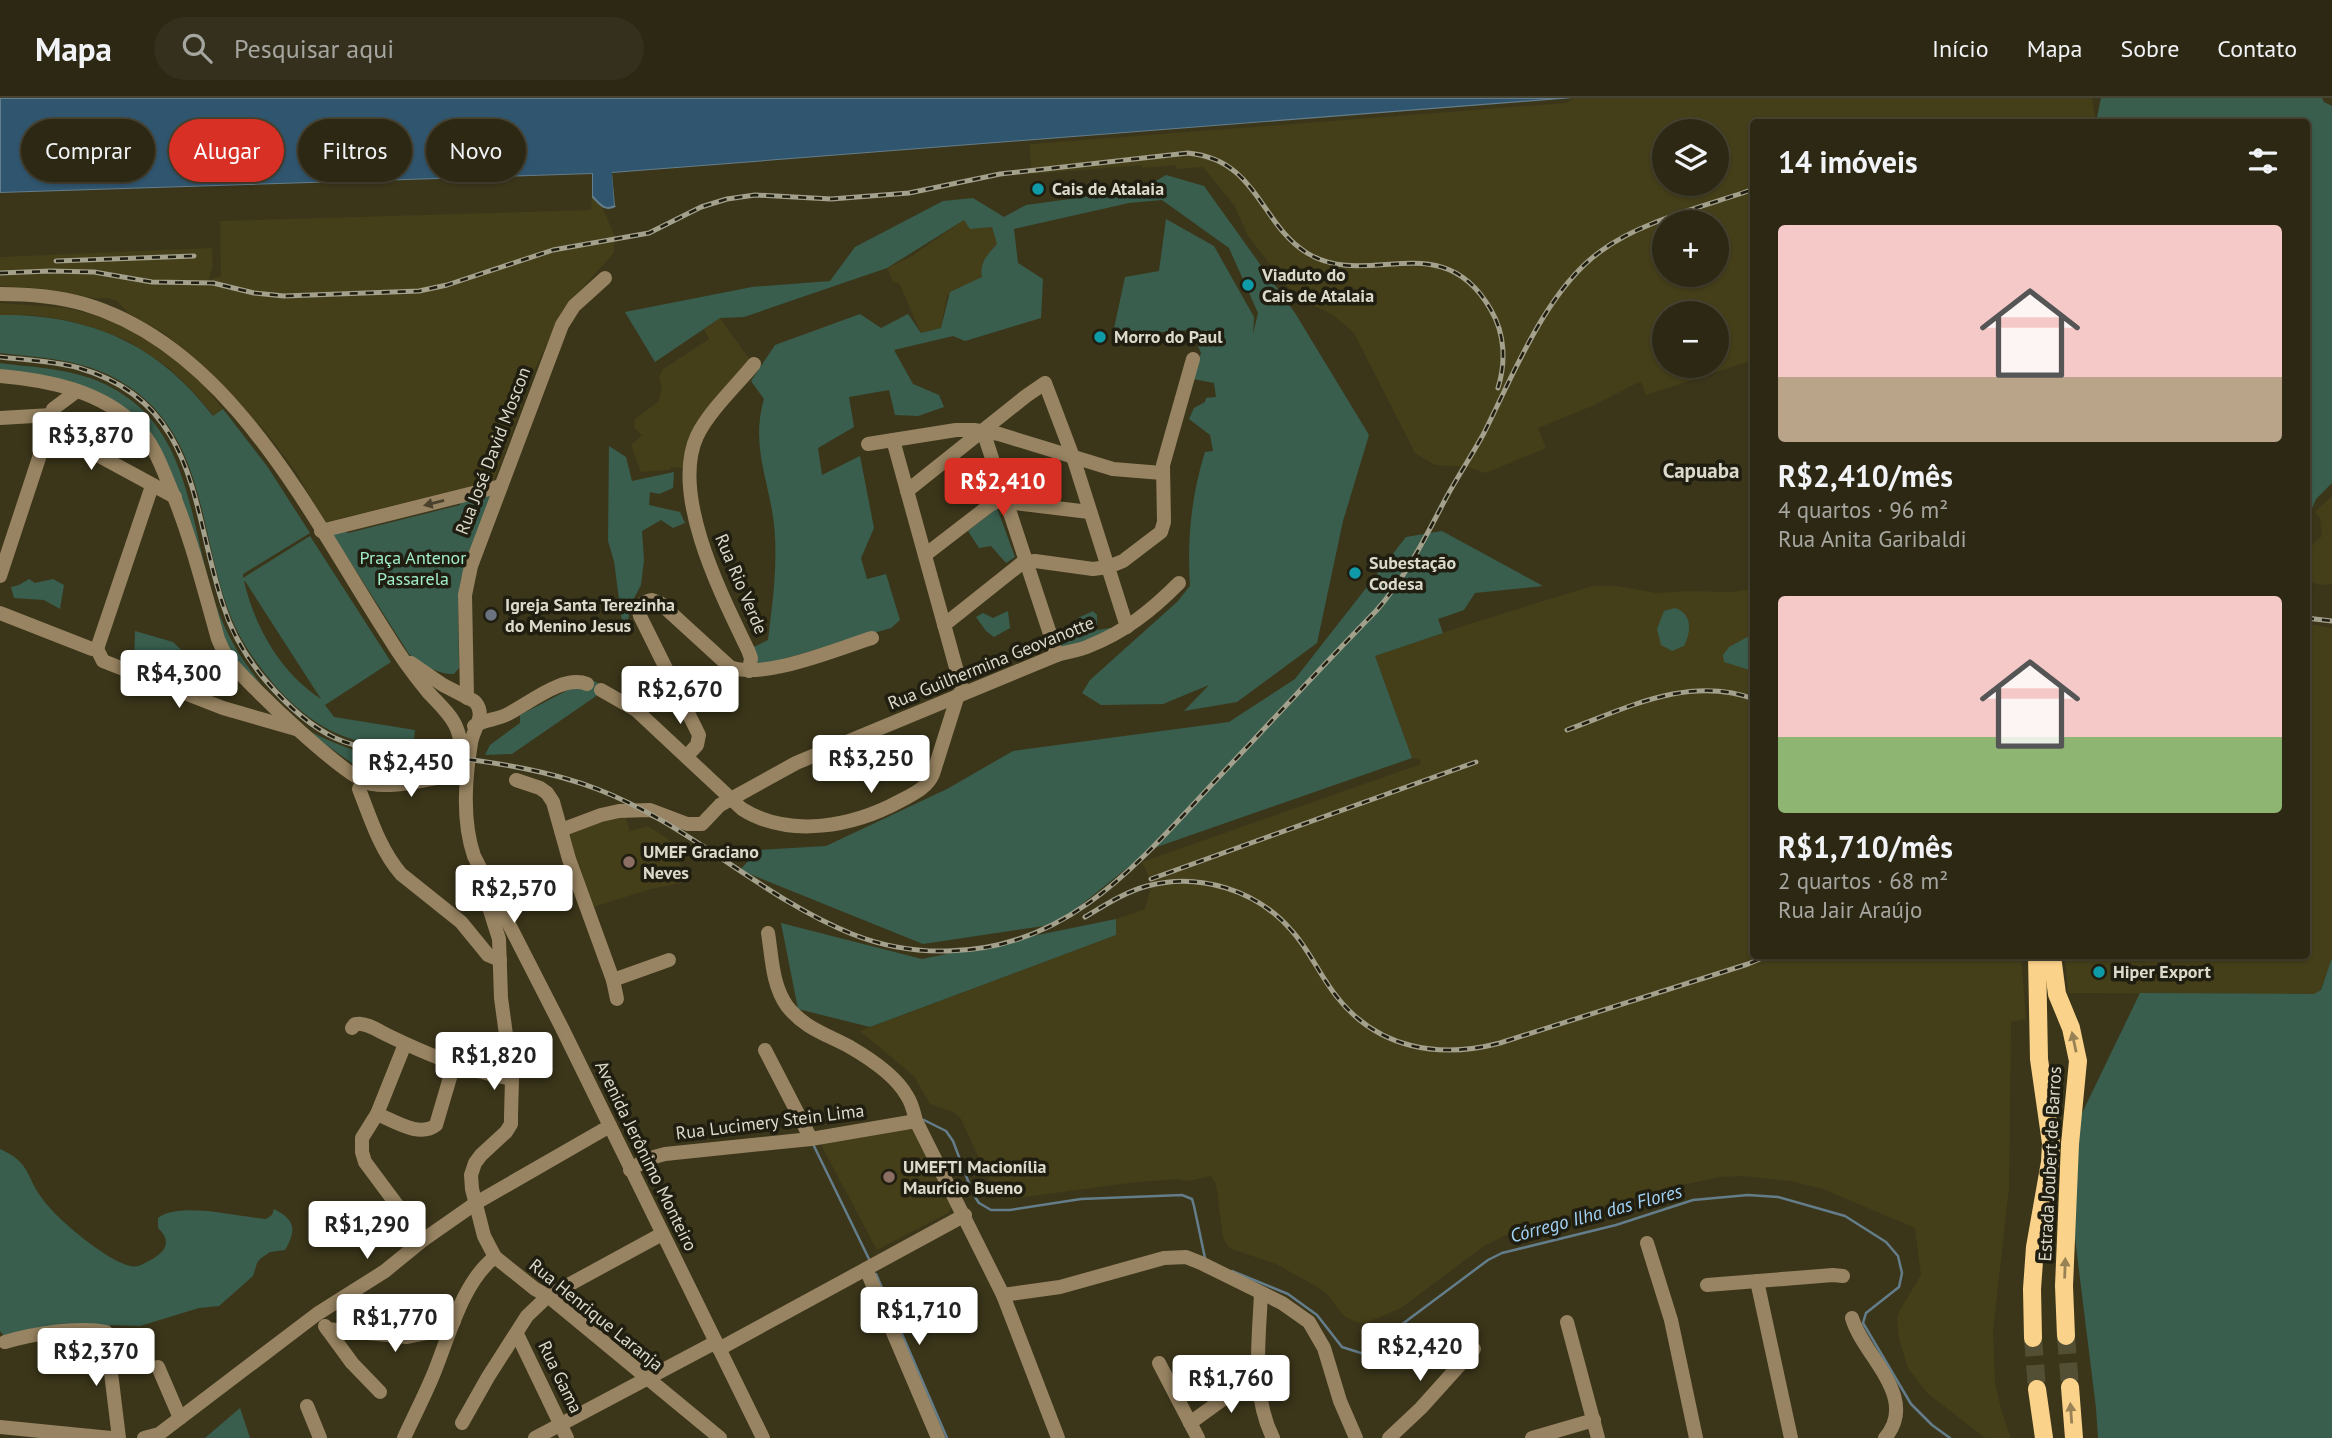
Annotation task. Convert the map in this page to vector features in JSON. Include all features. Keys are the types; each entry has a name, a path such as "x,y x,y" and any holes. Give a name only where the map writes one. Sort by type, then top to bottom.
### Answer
{"main road":[{"name":"Estrada Joubert de Barros","path":"2033,1338 2035,1247 2051,1143 2039,1059 2037,959"},
{"name":"Estrada Joubert de Barros","path":"2052,959 2057,995 2071,1028 2078,1061 2069,1158 2064,1276 2066,1336"},
{"path":"2070,1387 2074,1438"},
{"path":"2037,1390 2045,1438"}],"street":[{"name":"Rua José David Moscon","path":"472,701 467,665 468,576 562,325 574,306 605,278"},
{"name":"Avenida Jerônimo Monteiro","path":"0,294 52,297 86,304 128,322 170,348 198,371 242,418 274,459 406,665 454,723 460,736 467,772"},
{"path":"944,625 1026,561 1093,569 1108,567 1123,561 1161,532 1164,522 1162,473 1193,359"},
{"name":"Rua Rio Verde","path":"749,671 751,658 716,582 698,530 692,498 691,466 694,443 703,426 754,364"},
{"path":"0,376 34,380 77,391 114,408 138,428 152,446 184,519 218,639 225,654 233,666 299,730 363,781 375,785 467,772"},
{"path":"0,576 50,417 47,394 34,380"},
{"path":"907,491 1045,383 1073,457 1127,627"},
{"path":"50,417 77,391"},
{"path":"0,418 50,417 152,486 175,497"},
{"path":"868,444 956,430 982,431 1123,471 1162,473"},
{"path":"982,431 1057,655"},
{"path":"514,709 497,711 472,701 459,700 453,705 451,713 454,723 464,728 502,717 565,683 576,681 594,687 636,710 731,800 762,819 810,826 845,823 883,809 929,782 961,694 893,440"},
{"path":"152,486 97,649 103,661 223,708 299,730"},
{"path":"321,531 501,486"},
{"path":"925,555 999,501 1089,512"},
{"name":"Rua Guilhermina Geovanotte","path":"561,830 608,813 650,810 695,825 706,821 720,805 816,753 1057,655 1090,646 1127,627 1179,583"},
{"path":"687,756 697,746 699,735 640,616 641,605 652,600 660,603 730,667 749,671 773,668 872,638"},
{"path":"0,613 97,649"},
{"name":"Avenida Jerônimo Monteiro","path":"397,650 424,672 472,701"},
{"path":"424,672 454,679 461,676 467,665"},
{"path":"472,701 481,713 477,723"},
{"name":"Avenida Jerônimo Monteiro","path":"477,723 471,740 467,772 467,825 470,843 488,887 552,1008 763,1438"},
{"path":"516,780 547,793 553,803 569,859 613,980 617,999"},
{"path":"363,781 359,789 382,846 397,870 461,922 488,955 500,960"},
{"name":"Rua Henrique Laranja","path":"488,887 487,901 498,933 501,998 512,1079 511,1124 481,1155 471,1175 484,1237 495,1258 548,1296 720,1438"},
{"path":"768,933 777,987 787,1006 816,1032 850,1047 888,1075 905,1092 916,1121 1003,1295 1058,1438"},
{"path":"613,980 669,960"},
{"path":"352,1028 355,1024 363,1023 454,1064 487,1075 512,1079"},
{"path":"405,1044 377,1114 362,1138 362,1152 365,1163 426,1238"},
{"path":"765,1049 811,1139"},
{"path":"377,1114 418,1130 429,1130 436,1125 454,1064"},
{"name":"Rua Lucimery Stein Lima","path":"631,1170 647,1159 678,1152 811,1139 916,1121"},
{"path":"144,1438 159,1434 317,1314 385,1271 476,1203 610,1126"},
{"path":"396,1196 426,1238"},
{"path":"536,1438 564,1431 645,1378 717,1345 965,1215"},
{"path":"462,1423 527,1316 548,1296 662,1234"},
{"path":"1647,1243 1677,1345 1696,1438"},
{"path":"1003,1295 1060,1287 1122,1271 1152,1260 1186,1257 1282,1303 1309,1322 1324,1348 1340,1401 1356,1438"},
{"path":"404,1438 454,1321 480,1269 495,1258"},
{"path":"866,1269 938,1438"},
{"path":"1707,1285 1843,1276"},
{"path":"1757,1281 1791,1438"},
{"path":"1261,1293 1258,1382 1265,1422 1273,1438"},
{"path":"317,1314 352,1363 380,1392"},
{"path":"1852,1318 1895,1397 1893,1426 1885,1438"},
{"path":"327,1329 407,1337 427,1333 454,1321"},
{"path":"1567,1322 1598,1438"},
{"path":"5,1342 59,1332 106,1332 119,1438"},
{"name":"Rua Gama","path":"517,1334 564,1431"},
{"path":"1389,1438 1421,1408 1474,1349"},
{"path":"1159,1363 1198,1438"},
{"path":"158,1367 180,1418"},
{"path":"1190,1423 1230,1394 1258,1382"},
{"path":"307,1406 320,1438"},
{"path":"1532,1438 1594,1420"},
{"path":"0,1427 49,1435 111,1438"}],"shaded area":[{"path":"1571,98 2092,98 2096,119 1750,119 1750,361 1729,368 1729,301 1652,301 1652,378 1698,378 1646,395 1641,381 1592,406 1538,428 1546,448 1486,473 1468,467 1435,465 1415,453 1354,333 1333,315 1303,300 1288,287 1248,236 1234,205 1203,167 1177,169 1176,165 1142,168 1142,165 1032,174 1029,141"},
{"path":"592,196 602,207 615,236 614,253 563,309 532,376 494,481 325,522 296,472 265,431 206,369 165,334 128,313 117,301 108,298 93,298 38,288 0,286 0,257 212,248 213,264 207,287 213,284 212,279 221,276 220,221 591,210"},
{"path":"965,219 992,226 999,247 982,280 952,291 947,296 941,328 921,333 899,283 893,282 887,268 912,256"},
{"path":"0,303 68,308 133,331 176,360 201,383 223,409 214,416 169,368 128,341 66,320 33,315 0,315"},
{"path":"720,318 751,361 690,437 684,468 671,467 670,470 641,472 631,445 642,435 634,428 635,419 658,402 662,388 659,377 663,369 709,339 704,329"},
{"path":"2332,496 2332,584 2320,585 2310,581 2310,546 2322,536 2320,518 2315,512"},
{"path":"1592,586 1617,586 1656,593 1750,589 1750,959 2021,959 2026,1019 2011,1022 2009,1189 1993,1330 1995,1383 2011,1438 1985,1438 1927,1393 1908,1368 1899,1339 1897,1319 1921,1275 1915,1228 1823,1189 1790,1181 1744,1176 1720,1177 1531,1226 1484,1246 1401,1308 1369,1322 1358,1323 1344,1316 1319,1288 1276,1264 1229,1248 1223,1238 1216,1184 1211,1176 1187,1181 1177,1179 1137,1182 1011,1199 1000,1197 986,1174 961,1119 955,1113 930,1104 914,1076 860,1031 1116,935 1116,919 1145,909 1152,883 1142,862 1421,764 1420,760 1412,758 1375,656"},
{"path":"2310,624 2332,628 2332,959 2319,994 2068,993 2065,959 2310,959"},
{"name":"UMEF Graciano Neves","path":"609,817 626,818 630,831 648,826 672,842 686,882 651,889 593,907 568,833"},
{"name":"UMEFTI Macionília Maurício Bueno","path":"914,1126 952,1205 948,1213 877,1250 819,1141"}],"green space":[{"path":"2101,98 2322,98 2332,106 2332,483 2316,499 2310,513 2310,119 2097,119"},
{"path":"1166,175 1204,186 1295,313 1369,435 1343,521 1317,643 1237,702 1184,711 1209,685 1163,704 1101,705 1082,693 1090,680 1177,602 1190,586 1189,552 1193,502 1205,452 1213,451 1210,435 1189,419 1194,408 1205,402 1206,398 1216,397 1214,383 1193,379 1201,353 1191,330 1129,334 1119,340 1112,338 1125,277 1159,271 1166,219 1214,246 1254,317 1253,334 1258,313 1229,248 1162,200 1129,203 1014,229 1018,263 1043,279 1041,318 965,341 953,336 894,350 913,384 939,395 944,407 918,416 895,415 889,390 849,397 854,427 818,448 822,475 860,456 874,528 861,558 867,579 886,574 900,620 891,628 755,667 754,647 768,640 775,550 773,519 760,452 760,418 764,399 751,381 775,345 860,314 881,328 908,314 921,333 941,328 950,292 982,277 983,263 997,244 992,227 970,229 964,220 887,268 744,317 720,318 655,362 625,312 752,287 830,281 855,247 943,201 973,198 1004,217 1026,205 1143,189"},
{"path":"0,315 64,320 120,338 169,370 192,391 213,416 223,409 267,466 310,533 243,574 243,578 310,536 391,662 325,705 334,717 415,730 413,750 354,740 323,726 293,704 263,670 233,623 218,579 193,479 181,448 164,420 141,396 109,375 83,365 0,353","holes":["245,581 321,699 294,676 272,648 255,616"]},
{"path":"0,363 57,370 90,378 124,395 149,417 168,444 181,473 220,617 236,649 264,688 229,653 187,515 133,416 0,372"},
{"path":"609,446 626,457 632,481 674,472 673,488 659,494 650,492 649,505 680,512 685,523 673,528 661,520 642,531 644,560 641,585 632,602 624,638 614,561 608,541"},
{"name":"Praça Antenor Passarela","path":"493,493 461,579 458,599 459,668 454,674 442,673 409,654 332,533 338,528 348,533 460,505 462,498"},
{"path":"997,508 1015,557 1006,563 991,546 979,548 968,531"},
{"path":"1442,531 1543,586 1475,593 1464,610 1438,619 1443,633 1375,656 1412,758 1151,849 1057,924 923,944 740,870 758,850 826,846 947,789 1013,751 1229,722 1295,679 1406,537"},
{"path":"29,579 35,583 53,579 64,585 60,609 44,600 14,598 11,587"},
{"path":"1675,608 1685,614 1689,629 1684,646 1672,651 1661,645 1657,629 1664,611"},
{"path":"1008,611 1010,628 994,637 976,617 983,613 993,618"},
{"path":"1093,611 1097,615 1097,630 1115,630 1061,651 1057,642 1078,633 1078,618"},
{"path":"135,631 173,642 193,661 213,663 186,686 184,663 172,664 168,673 153,677 134,665"},
{"path":"1750,636 1750,670 1724,662 1723,655 1729,647"},
{"path":"589,679 603,685 599,694 512,754 485,755 490,745 520,723 520,715"},
{"path":"300,726 331,742 360,752 425,762 424,774 374,779"},
{"path":"1116,919 1116,935 870,1027 798,1009 781,923 922,959"},
{"path":"2332,958 2332,1438 2098,1438 2072,1214 2071,1136 2140,993 2314,994 2321,990"},
{"path":"0,1149 23,1165 44,1201 71,1229 96,1248 130,1266 141,1265 161,1253 166,1239 158,1228 158,1218 168,1213 195,1210 266,1219 272,1215 274,1209 290,1221 291,1236 285,1250 270,1252 260,1259 253,1276 219,1306 199,1308 140,1326 111,1325 101,1330 5,1337 0,1331"},
{"path":"240,1408 250,1438 205,1438"}],"water":[{"path":"0,98 1571,98 613,173 615,206 608,208 592,196 592,174 526,176 526,119 426,119 426,179 412,180 412,119 298,119 298,182 343,182 0,193"}],"pier":[{"path":"1574,98 1566,103 616,176 618,206 615,206 612,173"},
{"path":"592,174 592,201 588,196 589,178 526,180 526,176"},
{"path":"412,180 465,182 0,197 0,193 412,182"}],"waterway":[{"name":"Córrego Ilha das Flores","path":"924,1120 946,1131 953,1141 973,1194 979,1203 991,1210 1010,1210 1081,1199 1182,1195 1192,1199 1205,1258"},
{"path":"813,1144 869,1259"},
{"name":"Córrego Ilha das Flores","path":"1232,1271 1288,1294 1317,1315 1342,1347 1364,1354 1373,1352 1389,1334 1488,1260 1502,1253 1616,1225 1693,1200 1748,1195 1778,1197 1845,1216 1886,1242 1898,1256 1902,1273 1899,1287 1866,1313 1863,1323 1911,1404 1950,1438"},
{"path":"876,1274 947,1438"}],"tunnel":[{"path":"2066,1336 2070,1387"},
{"path":"2033,1338 2037,1389"}],"railway":[{"path":"0,273 94,272 152,282 213,283 254,293 284,296 419,291 447,285 553,250 649,233 701,207 727,199 755,195 831,199 909,193 1000,174 1188,153 1211,158 1229,167 1256,194 1278,226 1307,253 1330,263 1355,266 1427,264 1450,270 1472,284 1491,310 1499,329 1503,358 1498,388"},
{"path":"0,357 79,368 118,384 148,406 169,433 184,464 223,605 236,636 267,682 290,706 316,727 335,738 362,747 505,765 561,777 597,789 663,821 819,919 875,942 948,951 991,946 1031,935 1066,917 1099,895 1130,869 1376,611 1397,585 1484,433 1533,334 1564,287 1582,267 1617,240 1635,231 1750,190"},
{"path":"56,261 194,256"},
{"path":"2310,618 2332,621"},
{"path":"1567,730 1635,704 1682,692 1730,693 1750,698"},
{"path":"1151,879 1476,762"},
{"path":"1085,917 1123,895 1147,886 1187,881 1226,888 1262,905 1278,917 1292,931 1331,989 1353,1015 1391,1039 1432,1049 1455,1050 1500,1043 1760,959"}],"place":[{"name":"Cais de Atalaia","path":"1038,189"},
{"name":"Viaduto do Cais de Atalaia","path":"1248,285"},
{"name":"Morro do Paul","path":"1100,337"},
{"name":"Subestação Codesa","path":"1355,573"},
{"name":"Igreja Santa Terezinha do Menino Jesus","path":"491,615"},
{"name":"UMEF Graciano Neves","path":"629,862"},
{"name":"Hiper Export","path":"2099,972"},
{"name":"UMEFTI Macionília Maurício Bueno","path":"889,1177"}],"district":[{"name":"Capuaba","path":"1701,471"}]}
